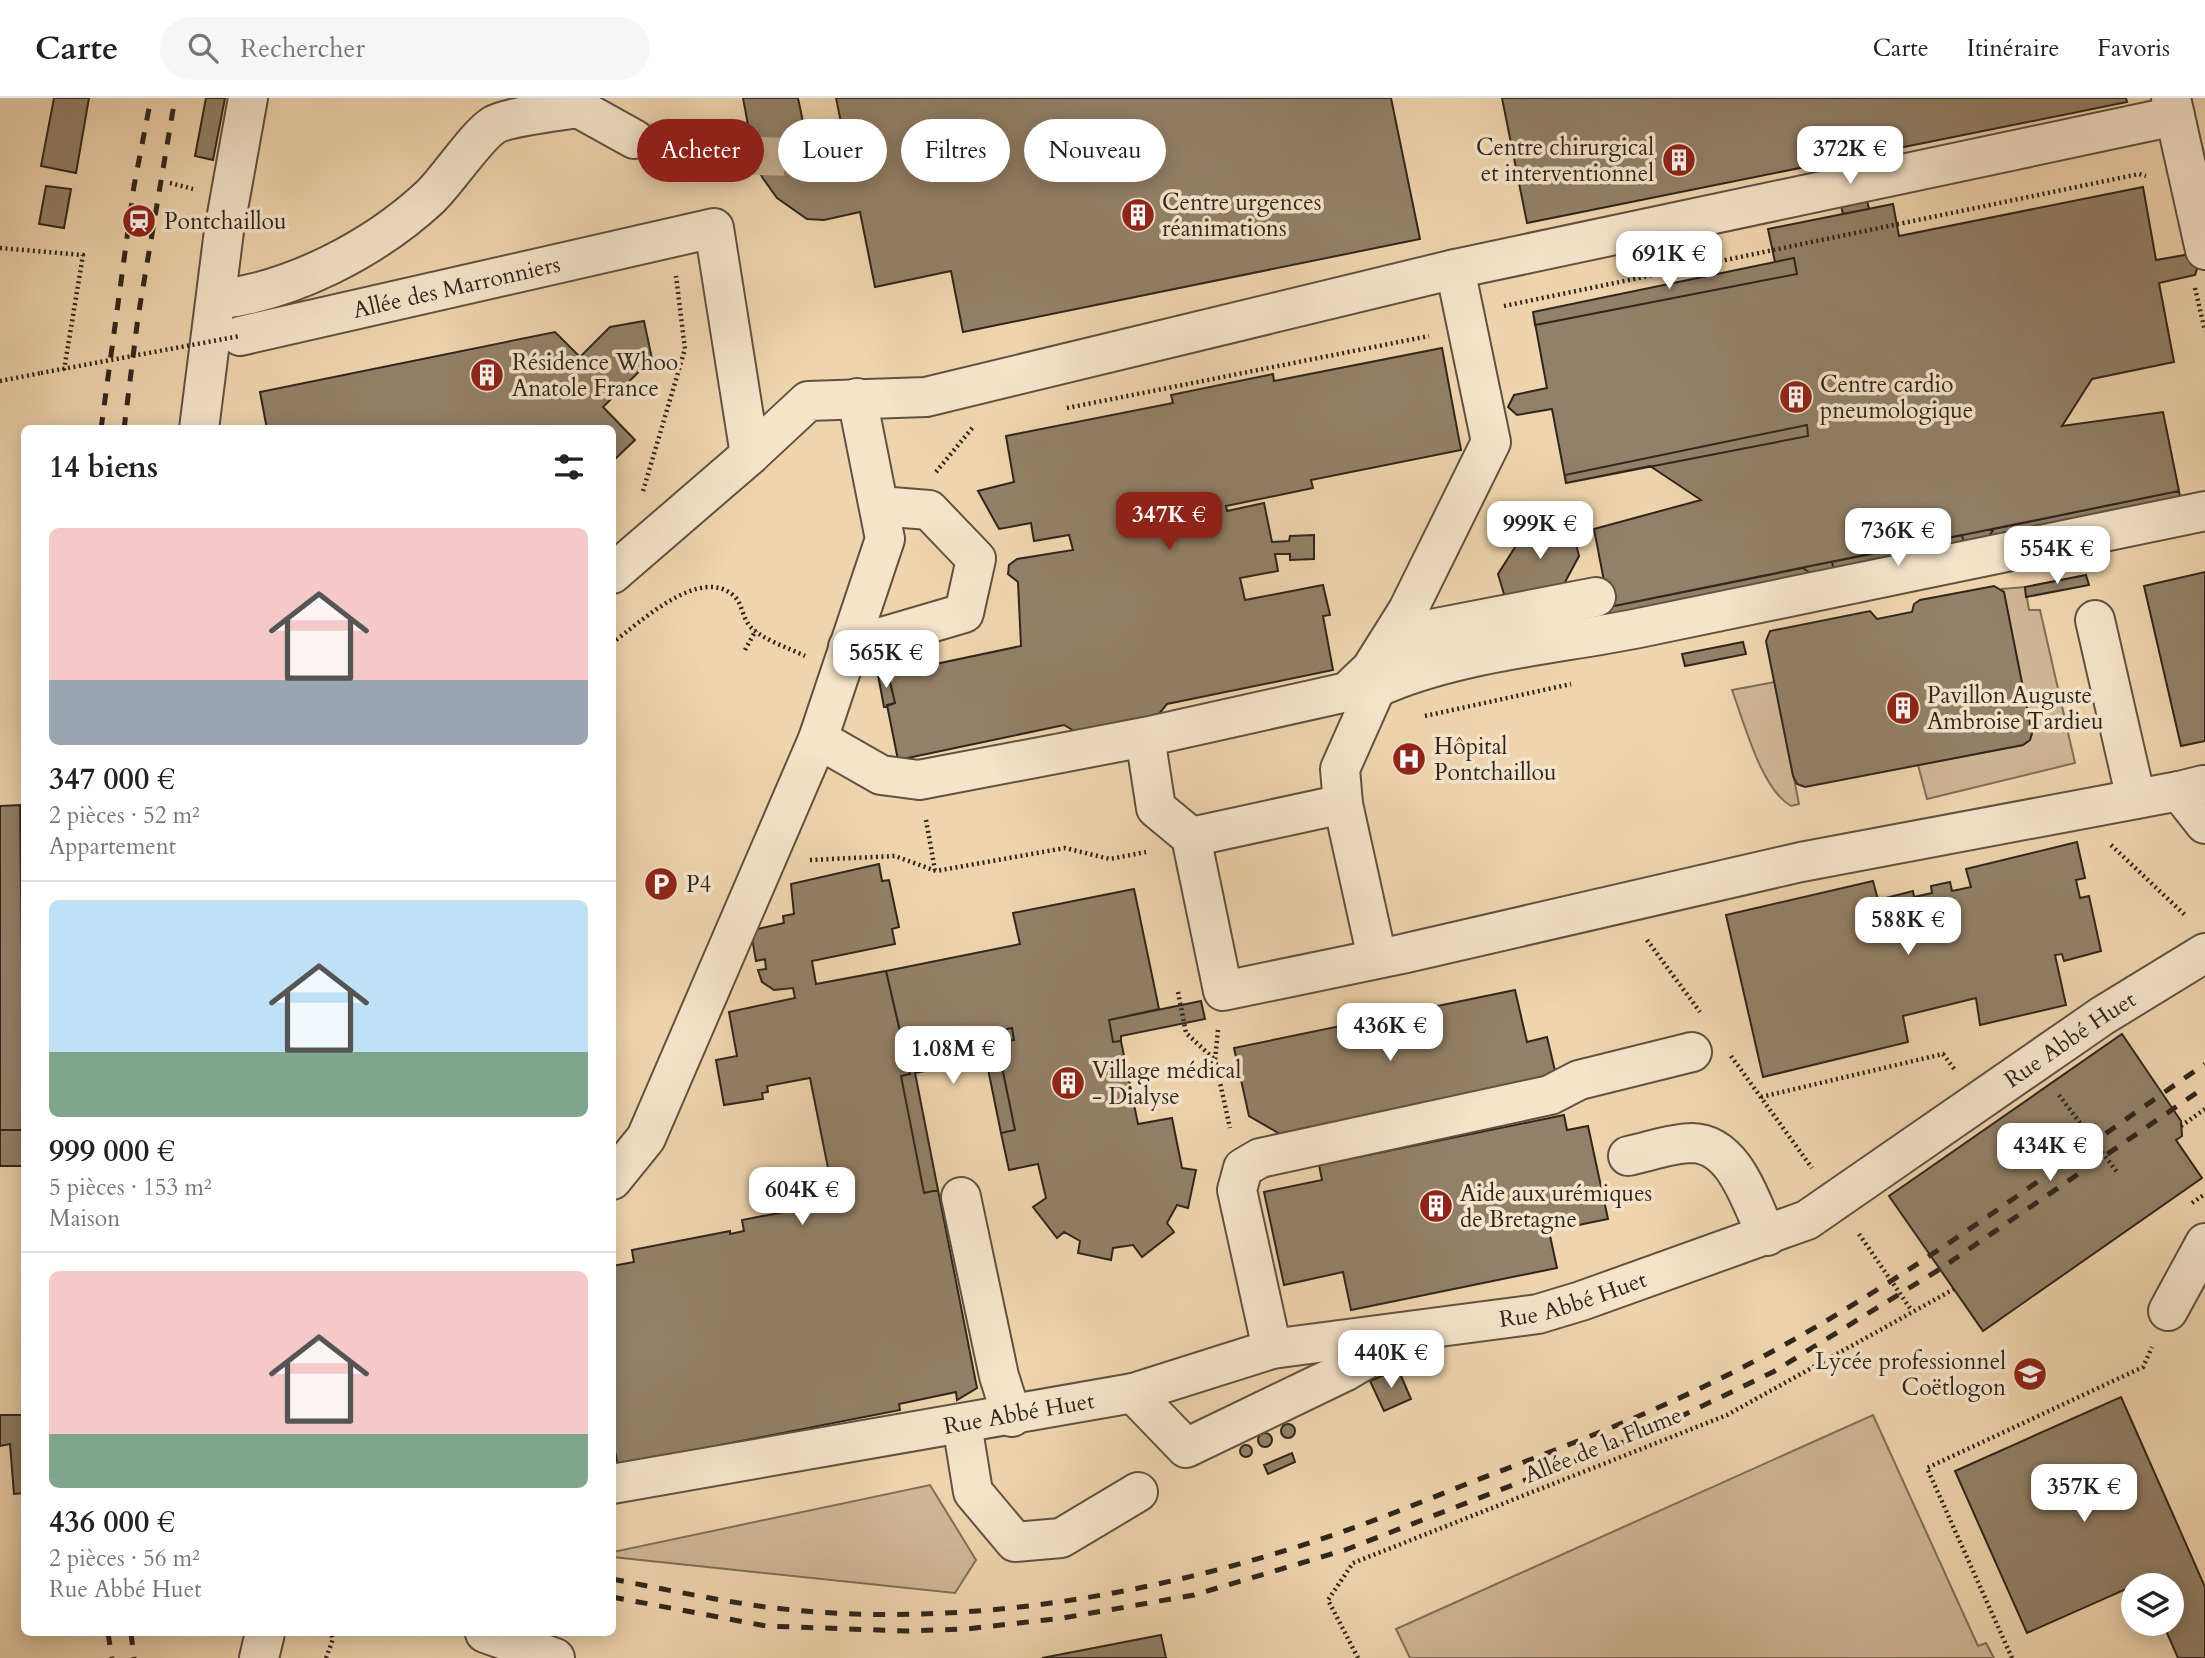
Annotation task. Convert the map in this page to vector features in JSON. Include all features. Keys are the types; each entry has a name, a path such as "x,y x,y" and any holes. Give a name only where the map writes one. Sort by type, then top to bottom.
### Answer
{"street":[{"path":"200,425 224,231 248,98"},
{"path":"616,571 808,401 926,397 1455,269 2173,107 2205,250"},
{"path":"216,300 239,297 302,277 374,241 430,197 494,124 578,108 634,139"},
{"name":"Allée des Marronniers","path":"240,336 714,228 750,455"},
{"path":"818,739 881,775 919,780 1145,737 1347,692 1371,669 1408,610 1490,442 1455,269"},
{"path":"616,1164 646,1139 818,739 831,654 885,539 857,398"},
{"path":"831,654 964,613 976,559 929,510 878,506"},
{"path":"1376,688 1404,675 1458,662 1593,638 2205,511"},
{"path":"1377,958 1343,804 1340,769 1376,688 1426,630 1596,597"},
{"path":"2095,620 2136,799"},
{"path":"1145,737 1156,808 1191,837 1223,991 1801,862 2192,788 2205,824"},
{"path":"1191,837 1343,804"},
{"name":"Rue Abbé Huet","path":"616,1484 1012,1417 1133,1393 1272,1349 1538,1314 1767,1236 1807,1220 1835,1201 2102,1016 2199,938"},
{"path":"1272,1349 1237,1190 1243,1168 1260,1158 1549,1095 1579,1080 1699,1037"},
{"path":"1628,1156 1690,1143 1706,1144 1732,1166 1767,1236"},
{"path":"961,1197 999,1376 1012,1417"},
{"path":"2168,1311 2205,1243"},
{"path":"1133,1393 1186,1448 1344,1372 1414,1332"},
{"path":"962,1424 973,1492 1015,1542 1061,1538 1139,1492"},
{"path":"259,1658 264,1636"},
{"path":"493,1636 555,1658"}],"path":[{"path":"1055,410 1467,328 1509,303 2139,174 2192,192"},
{"path":"637,500 645,489 685,349 673,237"},
{"path":"0,248 83,255 64,370"},
{"path":"0,382 240,336"},
{"path":"935,474 973,427 987,424"},
{"path":"616,640 686,591 702,585 723,588 736,597 749,626 756,630 831,654"},
{"path":"745,650 756,630"},
{"path":"1419,717 1578,683"},
{"path":"919,780 936,871"},
{"path":"2075,811 2199,938"},
{"path":"799,862 895,856 936,871 1065,848 1110,859 1154,850"},
{"path":"1620,902 1699,1037"},
{"path":"1177,981 1186,1033 1215,1059"},
{"path":"1223,991 1215,1059 1236,1155 1243,1168"},
{"path":"1729,1054 1912,1311"},
{"path":"1760,1097 1944,1054 1959,1076"},
{"path":"2035,1063 2117,1172"},
{"path":"2181,1126 2205,1110"},
{"name":"Allée de la Flume","path":"1358,1658 1328,1600 1353,1563 1727,1415 1954,1289"},
{"path":"2012,1658 1927,1468 2143,1367 2168,1311"},
{"path":"326,1658 332,1636"}],"shaded area":[{"path":"2025,587 2029,610 2040,610 2075,763 1927,799 1918,765 2023,745 2030,740 2032,733 2002,589"},
{"path":"1775,682 1799,804 1791,806 1780,797 1762,770 1732,690"},
{"path":"1873,1415 1978,1646 1986,1643 1994,1658 1410,1658 1396,1629"},
{"path":"930,1485 976,1560 955,1593 616,1557 616,1551"}],"building":[{"path":"54,98 89,98 76,173 41,166"},
{"path":"206,98 225,98 213,160 195,156"},
{"name":"Centre urgences réanimations","path":"743,98 798,98 802,119 778,119 778,182 887,182 887,119 840,119 836,98 1391,98 1420,239 963,332 951,271 875,287 860,212 824,220 807,219 777,198 764,180 764,119 747,119"},
{"name":"Centre chirurgical et interventionnel","path":"1502,98 2126,98 2127,102 1527,223"},
{"path":"1857,157 1869,209 1843,214 1831,162"},
{"path":"46,186 71,189 64,228 39,224"},
{"name":"Centre cardio pneumologique","path":"2143,187 2156,260 2190,254 2199,263 2195,275 2159,283 2174,362 2092,379 2062,426 2163,412 2179,491 1994,529 1969,565 1962,535 1832,562 1838,592 1803,568 1609,607 1594,529 1701,500 1650,466 1566,483 1552,409 1517,415 1508,407 1514,395 1547,388 1533,312 1775,262 1768,229 1893,204 1899,236"},
{"path":"1794,258 1797,274 1535,325 1533,312"},
{"name":"Résidence Whoo Anatole France","path":"644,321 652,359 603,407 635,440 616,458 616,425 266,425 260,392 555,332 580,357 610,327"},
{"path":"1442,348 1461,450 1311,480 1313,488 1226,506 1227,511 1264,503 1272,542 1289,541 1290,536 1314,535 1314,559 1290,560 1290,554 1275,554 1278,571 1240,578 1245,600 1323,585 1330,615 1323,616 1333,670 1167,704 1154,720 1081,735 1064,725 898,760 887,705 895,703 888,674 1021,646 1018,582 1008,574 1009,565 1017,559 1073,550 1069,535 1034,541 1031,523 999,529 978,491 1014,482 1006,436 1173,403 1171,395 1273,374 1274,381"},
{"path":"1807,425 1808,436 1566,483 1565,475"},
{"path":"2179,491 2186,529 1616,645 1609,607"},
{"path":"1570,519 1579,556 1563,586 1506,601 1498,574 1526,530"},
{"path":"2205,572 2205,741 2181,746 2144,586"},
{"path":"2086,575 2089,585 2026,597 2025,587"},
{"name":"Pavillon Auguste Ambroise Tardieu","path":"1994,586 2004,592 2032,733 2030,740 2023,745 1805,787 1797,784 1793,776 1766,641 1770,631 1870,611 1877,619 1912,612 1914,604 1920,600"},
{"path":"1743,642 1746,654 1685,666 1682,654"},
{"path":"888,674 895,703 884,707 878,675"},
{"path":"20,805 21,1130 0,1130 0,806"},
{"path":"2077,842 2085,878 2076,880 2080,898 2089,896 2101,951 2064,961 2062,954 2055,955 2066,1005 1980,1025 1976,998 1903,1016 1908,1042 1763,1077 1726,915 1873,881 1878,900 1913,891 1914,897 1932,893 1931,886 1950,882 1952,891 1971,887 1966,869"},
{"path":"879,864 882,881 889,880 899,927 892,929 895,944 812,961 816,984 886,971 910,1074 901,1076 924,1193 938,1190 977,1388 957,1400 956,1392 899,1404 900,1410 618,1465 616,1265 634,1262 632,1250 730,1231 730,1234 744,1231 742,1220 816,1206 817,1212 836,1208 810,1078 767,1086 768,1092 762,1093 763,1099 724,1105 716,1060 737,1056 729,1012 795,998 793,988 774,990 762,982 758,970 766,969 765,959 756,961 752,938 758,929 784,923 783,916 794,914 791,884"},
{"name":"Village médical - Dialyse","path":"1134,889 1159,1009 1109,1020 1113,1042 1121,1041 1138,1124 1172,1118 1182,1168 1196,1170 1188,1208 1177,1205 1167,1223 1174,1232 1142,1257 1133,1245 1113,1248 1111,1260 1078,1253 1080,1241 1064,1232 1057,1238 1033,1207 1046,1198 1038,1164 1009,1170 1001,1133 1015,1130 997,1043 1014,1040 1012,1028 904,1049 886,971 1020,944 1013,913"},
{"path":"1515,990 1527,1042 1547,1037 1556,1075 1280,1134 1249,1116 1234,1048"},
{"path":"1201,1001 1205,1019 1121,1036 1121,1041 1113,1042 1109,1020"},
{"path":"1012,1028 1014,1040 997,1043 1015,1130 1001,1133 986,1059 915,1073 938,1190 924,1193 901,1076 910,1074 904,1049"},
{"path":"2122,1034 2181,1121 2182,1136 2176,1140 2202,1178 1983,1331 1889,1196"},
{"name":"Aide aux urémiques de Bretagne","path":"1564,1115 1567,1130 1588,1126 1608,1219 1549,1231 1557,1268 1351,1310 1343,1272 1284,1285 1264,1192 1322,1180 1319,1165"},
{"path":"0,1130 21,1130 21,1166 0,1166"},
{"path":"1398,1369 1411,1399 1384,1411 1370,1381"},
{"path":"2121,1397 2205,1587 2205,1658 2178,1658 2168,1636 2184,1636 2184,1573 2121,1573 2121,1591 2027,1633 1955,1471"},
{"path":"0,1415 21,1415 21,1493 14,1494 10,1444 0,1446"},
{"path":"1288,1424 1293,1426 1293,1436 1288,1438 1283,1436 1281,1431 1283,1426"},
{"path":"1265,1433 1270,1435 1270,1445 1265,1447 1260,1445 1258,1440 1260,1435"},
{"path":"1241,1446 1251,1446 1251,1456 1241,1456"},
{"path":"1292,1453 1295,1462 1268,1474 1264,1465"},
{"path":"1161,1635 1166,1658 1042,1658"}],"tunnel":[{"path":"634,139 677,148 778,156"}],"railway":[{"path":"102,425 134,186 151,98"},
{"path":"124,425 138,317 175,98"},
{"path":"616,1580 766,1607 838,1613 911,1614 984,1610 1129,1590 1271,1555 1339,1533 1622,1423 1764,1356 1933,1254 2205,1064"},
{"path":"616,1598 766,1626 907,1631 966,1629 1063,1618 1194,1595 1345,1550 1642,1435 1773,1372 1940,1269 2205,1087"},
{"path":"108,1636 112,1658"},
{"path":"131,1636 134,1658"}],"place":[{"name":"Centre chirurgical et interventionnel","path":"1679,160"},
{"name":"Centre urgences réanimations","path":"1138,215"},
{"name":"Pontchaillou","path":"139,221"},
{"name":"Résidence Whoo Anatole France","path":"487,375"},
{"name":"Centre cardio pneumologique","path":"1796,397"},
{"name":"Pavillon Auguste Ambroise Tardieu","path":"1903,708"},
{"name":"Hôpital Pontchaillou","path":"1409,759"},
{"name":"P4","path":"661,884"},
{"name":"Village médical - Dialyse","path":"1068,1083"},
{"name":"Aide aux urémiques de Bretagne","path":"1436,1206"},
{"name":"Lycée professionnel Coëtlogon","path":"2030,1374"}]}
